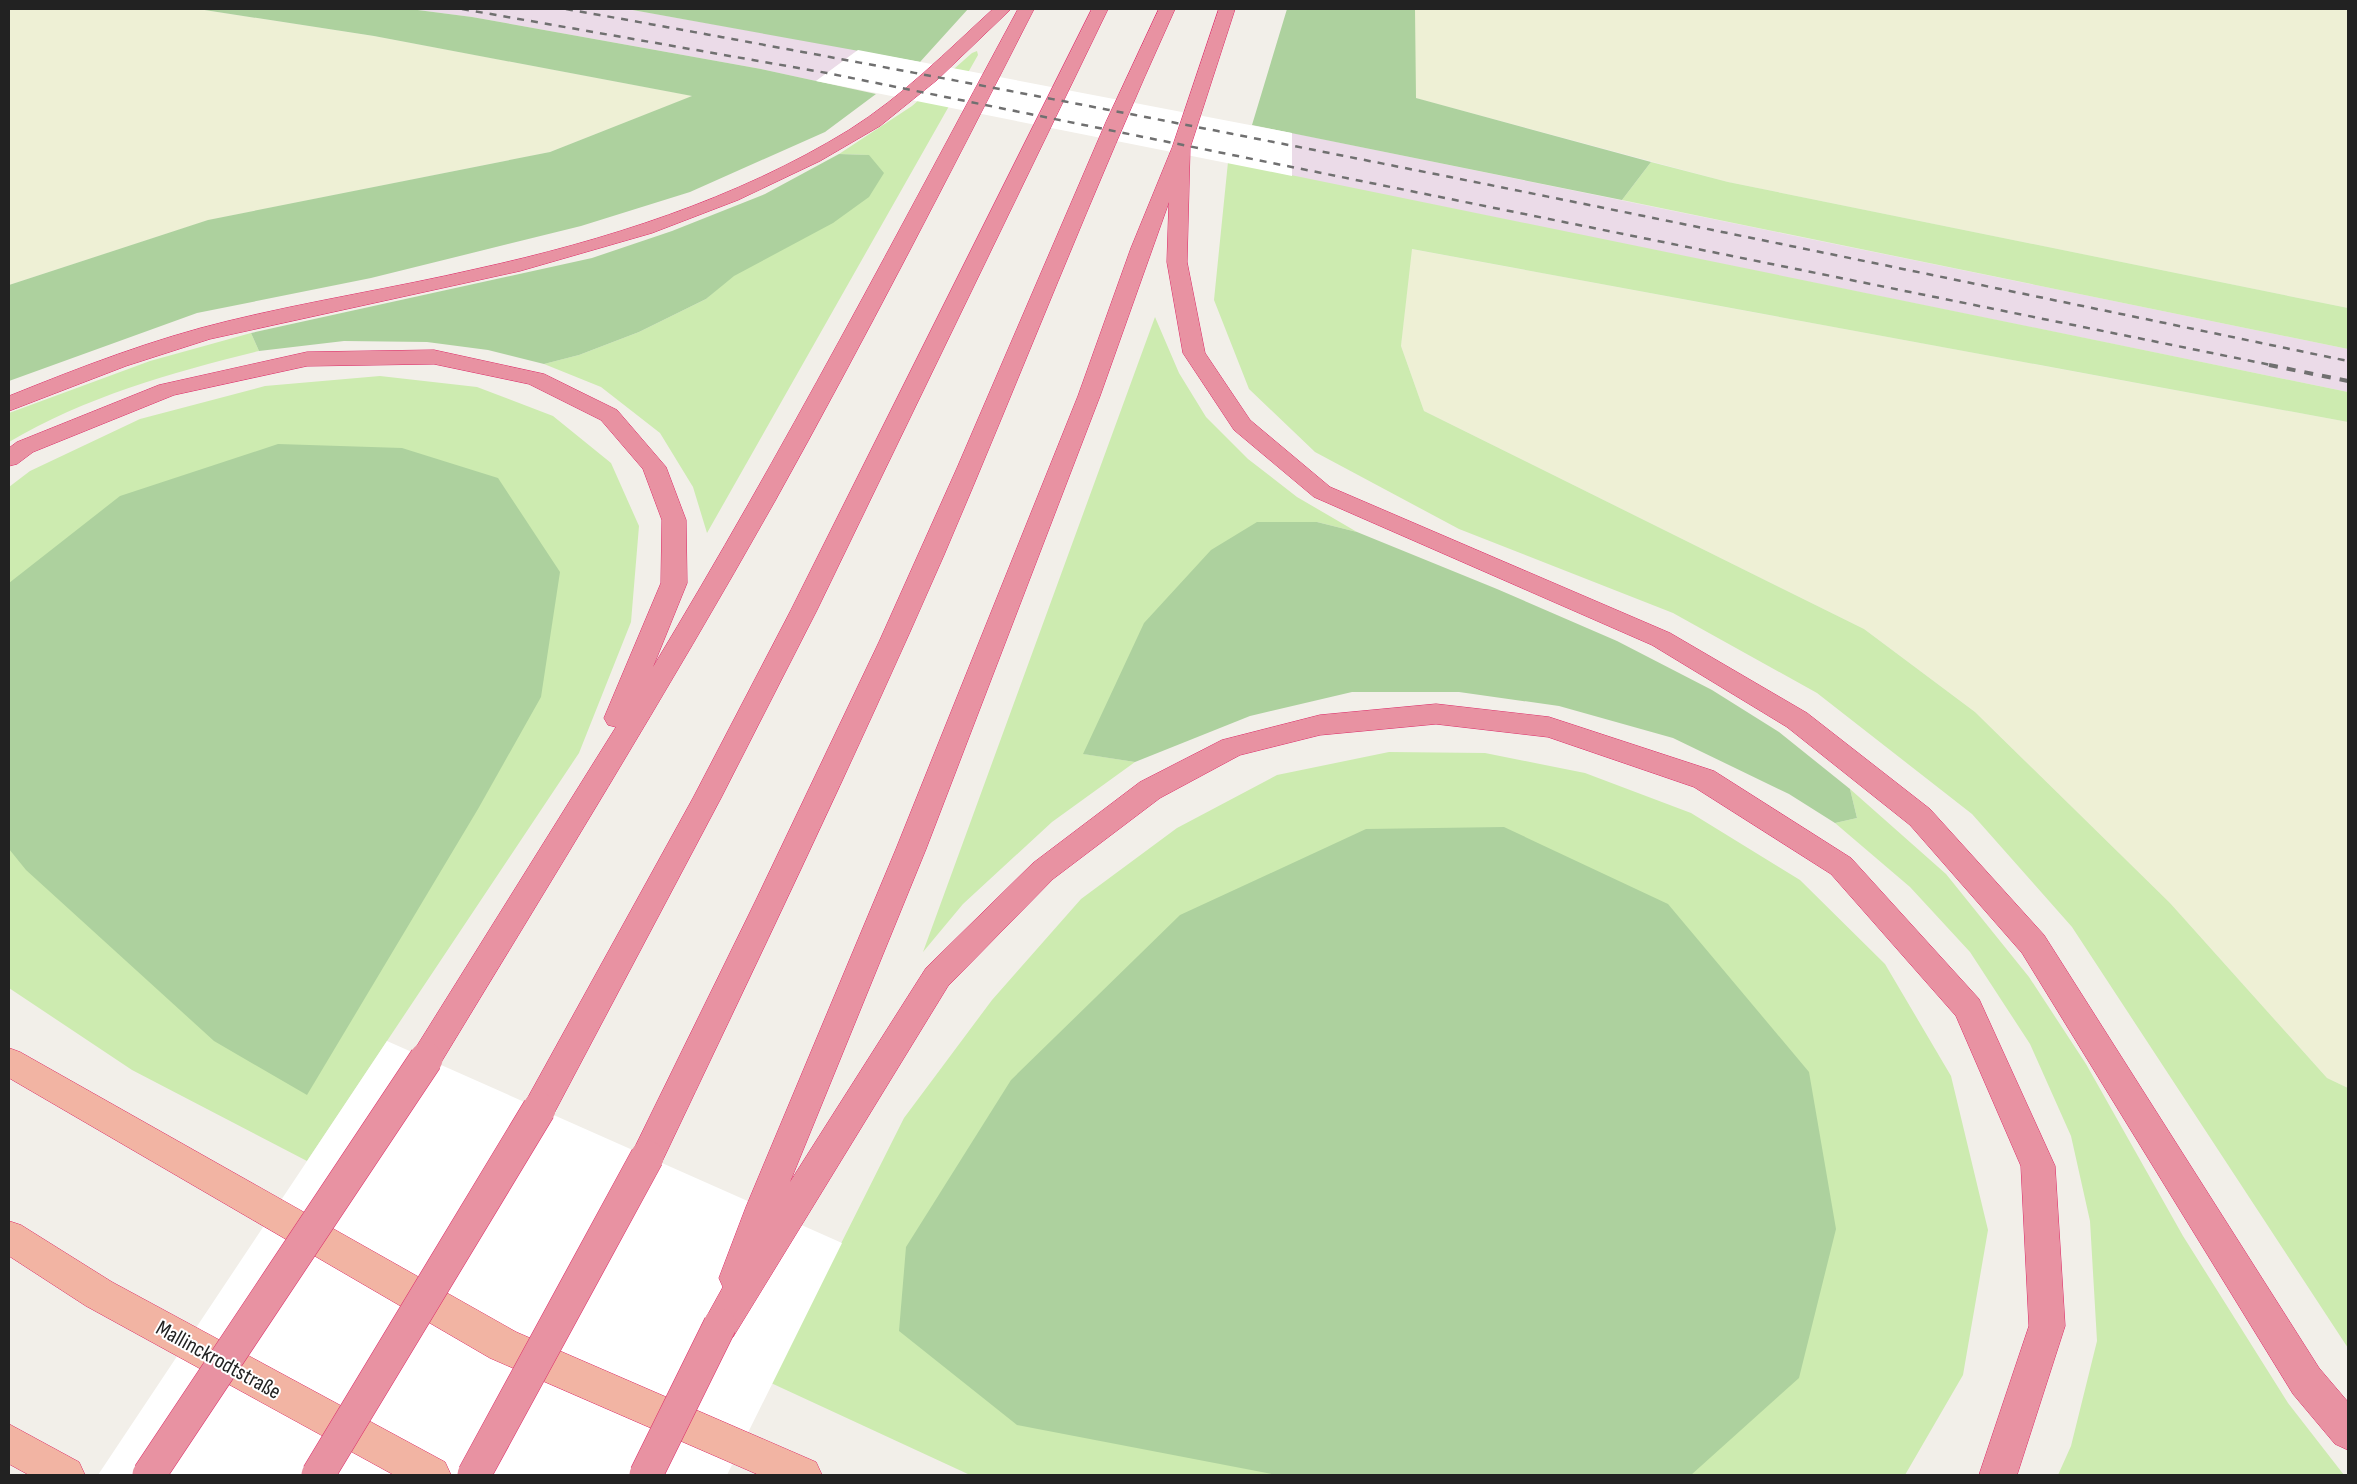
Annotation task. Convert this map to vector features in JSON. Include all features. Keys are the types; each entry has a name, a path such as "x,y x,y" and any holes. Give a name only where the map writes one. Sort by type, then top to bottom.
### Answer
{"highway":[{"path":"9,404 154,350 228,328 511,268 659,225 718,202 803,162 855,134 894,107 948,63 1003,9"},
{"path":"149,1475 426,1059 581,808 762,501 954,149 1026,9"},
{"path":"318,1475 539,1109 672,863 805,610 1018,170 1100,9"},
{"path":"474,1475 647,1156 860,710 969,468 1131,84 1167,9"},
{"path":"646,1475 775,1213 911,849 1089,396 1141,248 1180,148 1227,9"},
{"path":"1180,148 1177,262 1194,353 1242,424 1322,492 1661,639 1797,720 1920,817 2033,944 2306,1381 2348,1432"},
{"path":"9,459 25,447 167,390 307,359 434,357 536,378 609,415 654,467 674,520 674,583 581,808"},
{"path":"775,1213 937,977 1043,871 1150,790 1232,747 1320,725 1436,714 1549,727 1704,779 1841,866 1968,1008 2038,1166 2047,1326 1998,1475"},
{"path":"9,1062 503,1345 803,1475"},
{"name":"Mallinckrodtstraße","path":"9,1237 99,1294 432,1475"},
{"path":"9,1443 66,1475"}],"shaded area":[{"path":"410,9 627,9 858,50 816,81 761,69 472,17"},
{"path":"1292,133 2348,349 2348,392 1292,176"}],"green space":[{"path":"9,9 198,9 374,36 693,96 550,152 209,220 9,285"},
{"path":"198,9 410,9 472,17 761,69 876,94 825,132 690,192 581,226 371,278 197,313 9,381 9,285 208,220 550,152 692,96 374,36"},
{"path":"627,9 968,9 920,62"},
{"path":"1287,9 1415,9 1416,98 1651,162 1622,200 1252,125"},
{"path":"1415,9 2348,9 2348,308 1728,182 1415,98"},
{"path":"977,51 978,55 707,533 693,487 660,433 601,387 544,364 579,355 639,332 706,299 868,155 839,154 912,106 972,53"},
{"path":"839,154 869,155 884,173 869,197 833,223 734,276 706,299 639,332 579,355 544,364 488,350 427,342 344,341 259,351 251,333 592,258 672,231 765,194"},
{"path":"1228,162 2348,392 2348,422 1412,249 1401,346 1424,411 1864,629 1975,712 2170,903 2327,1078 2348,1088 2348,1348 2072,927 1972,814 1817,693 1673,613 1459,529 1315,452 1249,389 1214,300"},
{"path":"1651,162 1728,182 2348,308 2348,349 1622,200"},
{"path":"1411,249 2348,422 2348,1088 2327,1078 2170,903 1975,712 1864,629 1424,411 1401,346"},
{"path":"1155,317 1179,373 1206,417 1248,459 1297,497 1357,532 1317,522 1084,754 1135,762 1052,822 963,904 923,952"},
{"path":"251,333 259,351 162,377 99,399 38,426 9,442 9,413 150,361"},
{"path":"380,376 477,387 553,416 611,463 639,526 631,622 579,753 307,1161 132,1070 9,988 9,487 30,471 140,419 265,386"},
{"path":"278,444 402,448 498,478 560,572 541,697 478,809 307,1095 214,1041 26,870 9,849 9,583 120,496"},
{"path":"1257,522 1317,522 1357,532 1497,589 1617,641 1712,690 1779,732 1850,789 1857,818 1835,823 1789,794 1673,738 1559,706 1459,692 1352,692 1250,716 1135,762 1083,754 1144,623 1211,550"},
{"path":"1389,752 1485,753 1585,773 1691,813 1800,880 1885,964 1951,1076 1988,1230 1963,1375 1905,1475 970,1475 771,1383 904,1118 992,1000 1081,899 1177,828 1277,775"},
{"path":"1850,789 1946,874 2029,977 2086,1064 2183,1236 2288,1403 2344,1475 2058,1475 2071,1446 2097,1341 2090,1221 2071,1136 2030,1044 1970,952 1910,887 1835,823 1857,818"},
{"path":"1504,827 1668,904 1809,1072 1836,1229 1799,1378 1691,1475 1277,1475 1017,1425 899,1331 906,1247 1011,1080 1180,915 1366,829"}],"pier":[{"path":"858,50 1292,133 1292,176 816,81"},
{"path":"387,1041 842,1243 727,1475 98,1475"}],"railway":[{"path":"462,9 827,73 2276,366"},
{"path":"566,9 1012,91 1458,179 2348,361"},
{"path":"2269,365 2348,381"}]}
